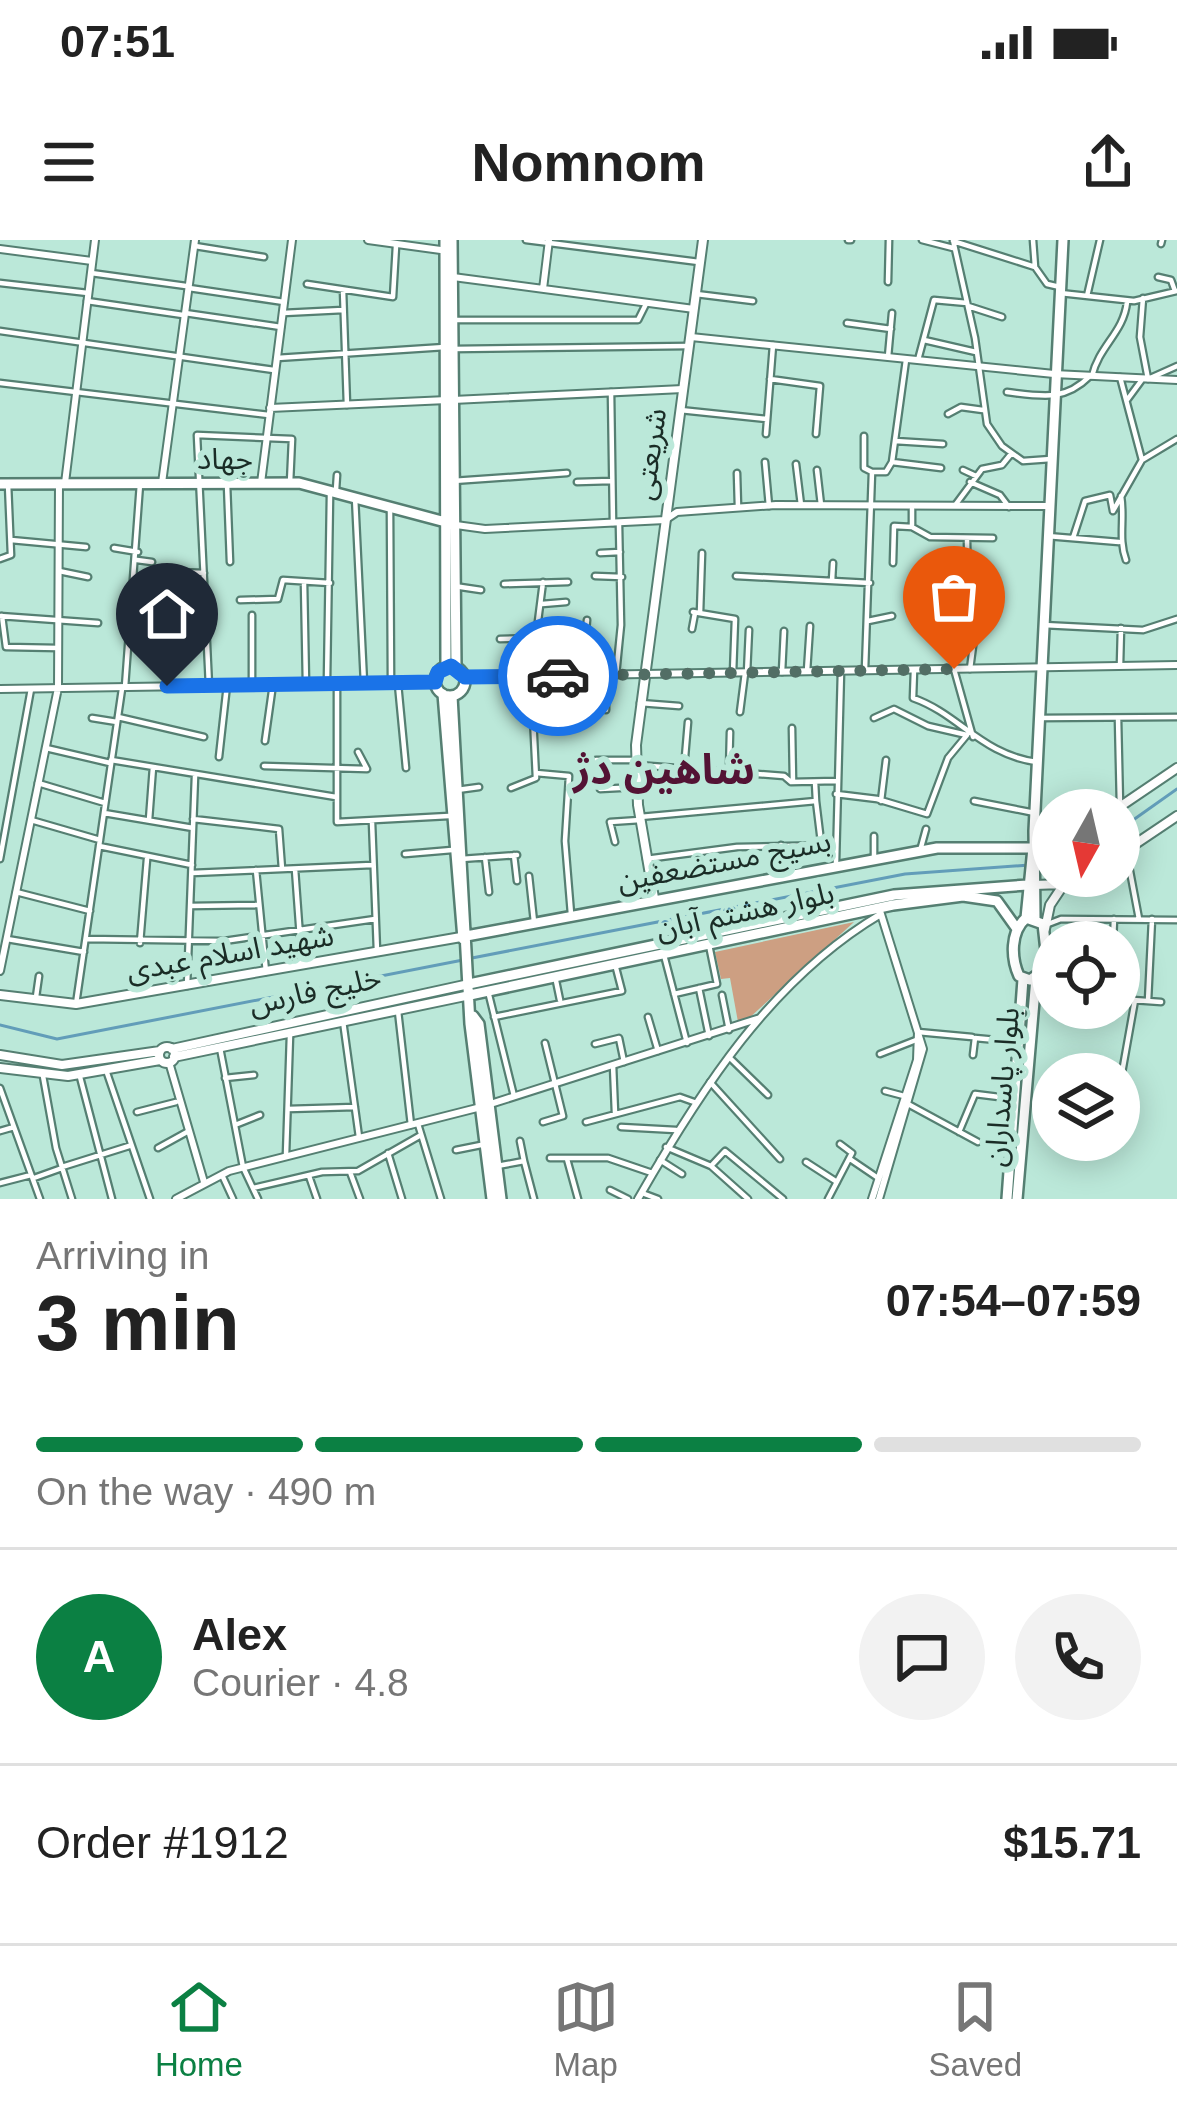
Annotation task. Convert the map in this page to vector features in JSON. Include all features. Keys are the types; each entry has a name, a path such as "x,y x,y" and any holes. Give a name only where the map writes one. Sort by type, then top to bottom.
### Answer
{"main road":[{"name":"شریعتی","path":"654,898 640,818 640,703 703,240"},
{"path":"1035,789 1063,240"},
{"path":"449,246 451,666"},
{"path":"449,277 454,320 450,348"},
{"path":"450,400 451,666 435,682 448,695 466,941"},
{"name":"جهاد","path":"4,484 290,483 355,495 449,523"},
{"path":"448,695 461,691 465,677 451,666"},
{"path":"448,695 449,816 496,1166 496,1199"},
{"path":"1140,793 1177,768"},
{"path":"1140,841 1177,816"},
{"name":"بسیج مستضعفین","path":"466,941 489,931 571,914 920,851 989,846 1032,855"},
{"path":"1017,929 1030,918 1032,855"},
{"name":"بلوار هشتم آبان","path":"469,984 1031,881"},
{"name":"بلوار هشتم آبان","path":"879,907 963,896 997,901 1017,929"},
{"path":"465,915 489,931"},
{"path":"1030,918 1036,921"},
{"name":"بلوار هشتم آبان","path":"469,984 488,991 762,928"},
{"name":"بلوار پاسداران","path":"1007,1199 1023,979 1013,957 1017,929"},
{"name":"شهید اسلام عبدی","path":"0,995 35,1003 76,1004 377,951 466,941"},
{"path":"1023,979 1032,978"},
{"name":"خلیج فارس","path":"0,1055 62,1065 167,1056 398,1009 469,984"},
{"name":"خلیج فارس","path":"167,1056 469,984"},
{"name":"بلوار پاسداران","path":"1017,1199 1032,1016"},
{"path":"0,1068 80,1076 167,1056"},
{"path":"485,1106 496,1199"}],"street":[{"path":"0,971 58,688 62,483 95,240"},
{"path":"261,483 292,240"},
{"path":"368,240 449,246"},
{"path":"526,240 700,262"},
{"path":"888,282 889,240"},
{"path":"922,240 953,243 1035,267"},
{"path":"1033,240 1035,267 1047,284 1060,290 1127,301 1176,291 1171,280 1158,277"},
{"path":"1087,296 1100,240"},
{"path":"162,483 195,242 264,257"},
{"path":"543,289 549,242"},
{"path":"953,243 986,424 1011,454 1036,463 1036,458 1051,459"},
{"path":"307,284 393,297 396,244"},
{"path":"0,250 92,261"},
{"path":"91,272 284,302"},
{"path":"449,277 694,309"},
{"path":"0,283 134,308 281,327"},
{"path":"343,290 347,405"},
{"path":"696,294 753,302"},
{"path":"1142,298 1145,379"},
{"path":"918,360 934,300 1002,316"},
{"path":"1006,392 1053,398 1076,390 1091,376 1108,339 1124,322 1127,301"},
{"path":"454,320 638,320 646,303"},
{"path":"283,313 344,310"},
{"path":"888,357 892,313"},
{"path":"847,323 891,329"},
{"path":"0,332 275,370"},
{"path":"924,340 976,352"},
{"path":"277,358 689,341 1054,374 1177,380"},
{"path":"766,434 773,345"},
{"path":"864,436 864,468 890,470 906,359"},
{"path":"1127,400 1145,379 1177,366"},
{"path":"1120,377 1142,460"},
{"path":"770,379 820,386 816,434"},
{"path":"0,383 270,412 683,389"},
{"path":"610,392 611,481 622,577 616,675"},
{"path":"948,414 961,407 983,410"},
{"path":"680,410 767,419"},
{"path":"209,686 197,435 292,440 290,483"},
{"path":"1073,538 1085,501 1110,495 1113,511 1142,460 1177,439"},
{"path":"896,441 943,444"},
{"path":"952,508 976,476 1002,465 1011,454"},
{"path":"765,462 769,506"},
{"path":"892,462 941,468"},
{"path":"796,464 801,505"},
{"path":"817,470 821,505"},
{"path":"963,470 976,476"},
{"path":"865,670 876,472"},
{"path":"453,481 567,473"},
{"path":"737,473 738,507"},
{"path":"327,683 337,475"},
{"path":"577,482 611,481"},
{"path":"970,482 1000,495 1009,506"},
{"path":"76,1004 123,687 140,483"},
{"path":"227,483 230,562"},
{"path":"0,560 10,557 11,540 4,484"},
{"path":"355,495 364,683"},
{"path":"1121,496 1125,520 1119,542 1126,560"},
{"path":"390,505 395,682 406,768"},
{"path":"449,523 484,529 665,520 677,512 801,505 1048,506"},
{"path":"912,527 913,509"},
{"path":"893,562 894,526 912,527 930,537 993,538"},
{"path":"0,531 11,530"},
{"path":"1047,536 1119,542"},
{"path":"967,539 968,598 980,601 970,668"},
{"path":"11,540 86,547"},
{"path":"114,548 152,562"},
{"path":"599,553 620,552"},
{"path":"692,629 702,553"},
{"path":"832,581 833,563"},
{"path":"59,571 88,577"},
{"path":"178,572 204,573"},
{"path":"924,575 968,573"},
{"path":"595,576 622,577"},
{"path":"736,576 870,583"},
{"path":"304,581 306,684"},
{"path":"240,600 276,600 280,582 330,583"},
{"path":"511,788 534,782 536,773 531,676 542,582"},
{"path":"505,584 568,582"},
{"path":"454,586 481,590"},
{"path":"542,604 566,602"},
{"path":"132,611 164,615"},
{"path":"696,613 735,619 734,673"},
{"path":"251,615 253,685"},
{"path":"58,648 5,647 1,616 98,622"},
{"path":"868,621 892,616"},
{"path":"578,710 587,620"},
{"path":"1043,625 1156,629 1174,620"},
{"path":"807,671 810,626"},
{"path":"1120,666 1121,628"},
{"path":"740,712 749,630"},
{"path":"782,672 784,631"},
{"path":"500,639 539,638"},
{"path":"465,677 1176,664 1177,677"},
{"path":"836,794 927,814 948,758 970,737 973,723 954,686 954,669"},
{"path":"914,670 913,698 944,710 970,737"},
{"path":"836,865 842,671"},
{"path":"606,675 607,710"},
{"path":"0,689 435,682"},
{"path":"337,683 337,822 449,816"},
{"path":"265,741 273,684"},
{"path":"219,757 227,685"},
{"path":"0,859 31,689"},
{"path":"640,703 679,706"},
{"path":"874,718 894,709 928,726 970,737 1010,758 1037,762"},
{"path":"1039,718 1177,717"},
{"path":"92,718 205,737"},
{"path":"1118,718 1118,789"},
{"path":"684,769 688,722"},
{"path":"792,728 793,782"},
{"path":"727,772 730,732"},
{"path":"46,748 336,797"},
{"path":"265,766 367,769 358,752"},
{"path":"596,760 784,776 793,782 836,781"},
{"path":"881,801 886,760"},
{"path":"149,820 153,767"},
{"path":"536,773 569,776 565,841 571,914"},
{"path":"188,986 195,774"},
{"path":"815,782 821,842"},
{"path":"38,783 105,802"},
{"path":"457,790 479,787"},
{"path":"600,789 638,787"},
{"path":"615,842 610,822 816,801"},
{"path":"974,801 1032,812"},
{"path":"104,813 279,829 282,869"},
{"path":"31,820 192,869 372,865"},
{"path":"372,822 377,951"},
{"path":"920,851 926,829"},
{"path":"874,836 874,859"},
{"path":"781,844 786,873"},
{"path":"646,859 737,847 836,845"},
{"path":"405,854 457,861 516,855 517,881"},
{"path":"140,943 147,856"},
{"path":"485,857 489,892"},
{"path":"294,868 302,965"},
{"path":"256,870 266,972"},
{"path":"530,876 534,922"},
{"path":"16,892 89,911"},
{"path":"1135,897 1139,919"},
{"path":"190,906 259,905"},
{"path":"658,1199 640,1196 694,1102 800,975 879,907 923,1065 878,1178 876,1199"},
{"path":"86,939 189,943 375,920"},
{"path":"1148,1001 1152,920"},
{"path":"1095,921 1177,920"},
{"path":"7,939 84,952"},
{"path":"674,994 717,984 709,943"},
{"path":"663,949 687,1042"},
{"path":"494,1017 622,991 614,964"},
{"path":"35,1003 39,976"},
{"path":"555,976 560,1000"},
{"path":"699,988 709,1036"},
{"path":"488,991 514,1096"},
{"path":"722,995 729,1030"},
{"path":"1140,1000 1161,1003"},
{"path":"398,1009 414,1124 441,1199"},
{"path":"648,1017 658,1052"},
{"path":"176,1199 243,1167 485,1106 760,1018"},
{"path":"343,1021 359,1137"},
{"path":"286,1155 290,1031"},
{"path":"880,1054 917,1036 1019,1042"},
{"path":"595,1044 619,1038 624,1062"},
{"path":"973,1055 974,1038"},
{"path":"543,1122 563,1116 545,1043"},
{"path":"219,1046 243,1167 258,1199"},
{"path":"167,1056 176,1102 204,1182"},
{"path":"729,1057 768,1095"},
{"path":"613,1065 615,1114"},
{"path":"106,1070 150,1199"},
{"path":"44,1076 72,1199"},
{"path":"80,1076 112,1199"},
{"path":"225,1078 254,1076"},
{"path":"710,1082 780,1159"},
{"path":"0,1088 40,1199"},
{"path":"885,1091 978,1142"},
{"path":"959,1132 975,1094 1015,1099"},
{"path":"586,1122 680,1097 694,1102"},
{"path":"876,1199 906,1100"},
{"path":"137,1112 176,1102"},
{"path":"286,1109 355,1107"},
{"path":"235,1125 260,1115"},
{"path":"0,1131 14,1127"},
{"path":"621,1127 676,1130"},
{"path":"158,1148 187,1132"},
{"path":"253,1189 309,1175 350,1172 421,1135"},
{"path":"520,1141 534,1199"},
{"path":"457,1150 486,1144"},
{"path":"828,1199 850,1159 851,1152 840,1144"},
{"path":"0,1184 129,1146"},
{"path":"666,1147 711,1166 748,1199"},
{"path":"711,1166 725,1151 783,1199"},
{"path":"388,1152 403,1199"},
{"path":"550,1158 608,1158 652,1173"},
{"path":"567,1159 578,1199"},
{"path":"850,1159 878,1178"},
{"path":"660,1160 682,1174"},
{"path":"496,1166 524,1161"},
{"path":"806,1162 837,1182"},
{"path":"350,1172 360,1199"},
{"path":"221,1174 233,1199"},
{"path":"309,1175 317,1199"},
{"path":"610,1190 628,1199"}],"shaded area":[{"path":"854,922 747,1020 738,1022 730,978 721,979 715,952"}],"waterway":[{"path":"1140,815 1177,789"},
{"path":"472,958 905,874 1030,865"},
{"path":"0,1025 57,1039 463,960"}],"way so far":[{"path":"558,676 954,669"}],"district":[{"name":"شاهین دژ","path":"664,769"}],"route":[{"path":"167,686 435,682 446,666 460,669 465,677 558,676"}]}
